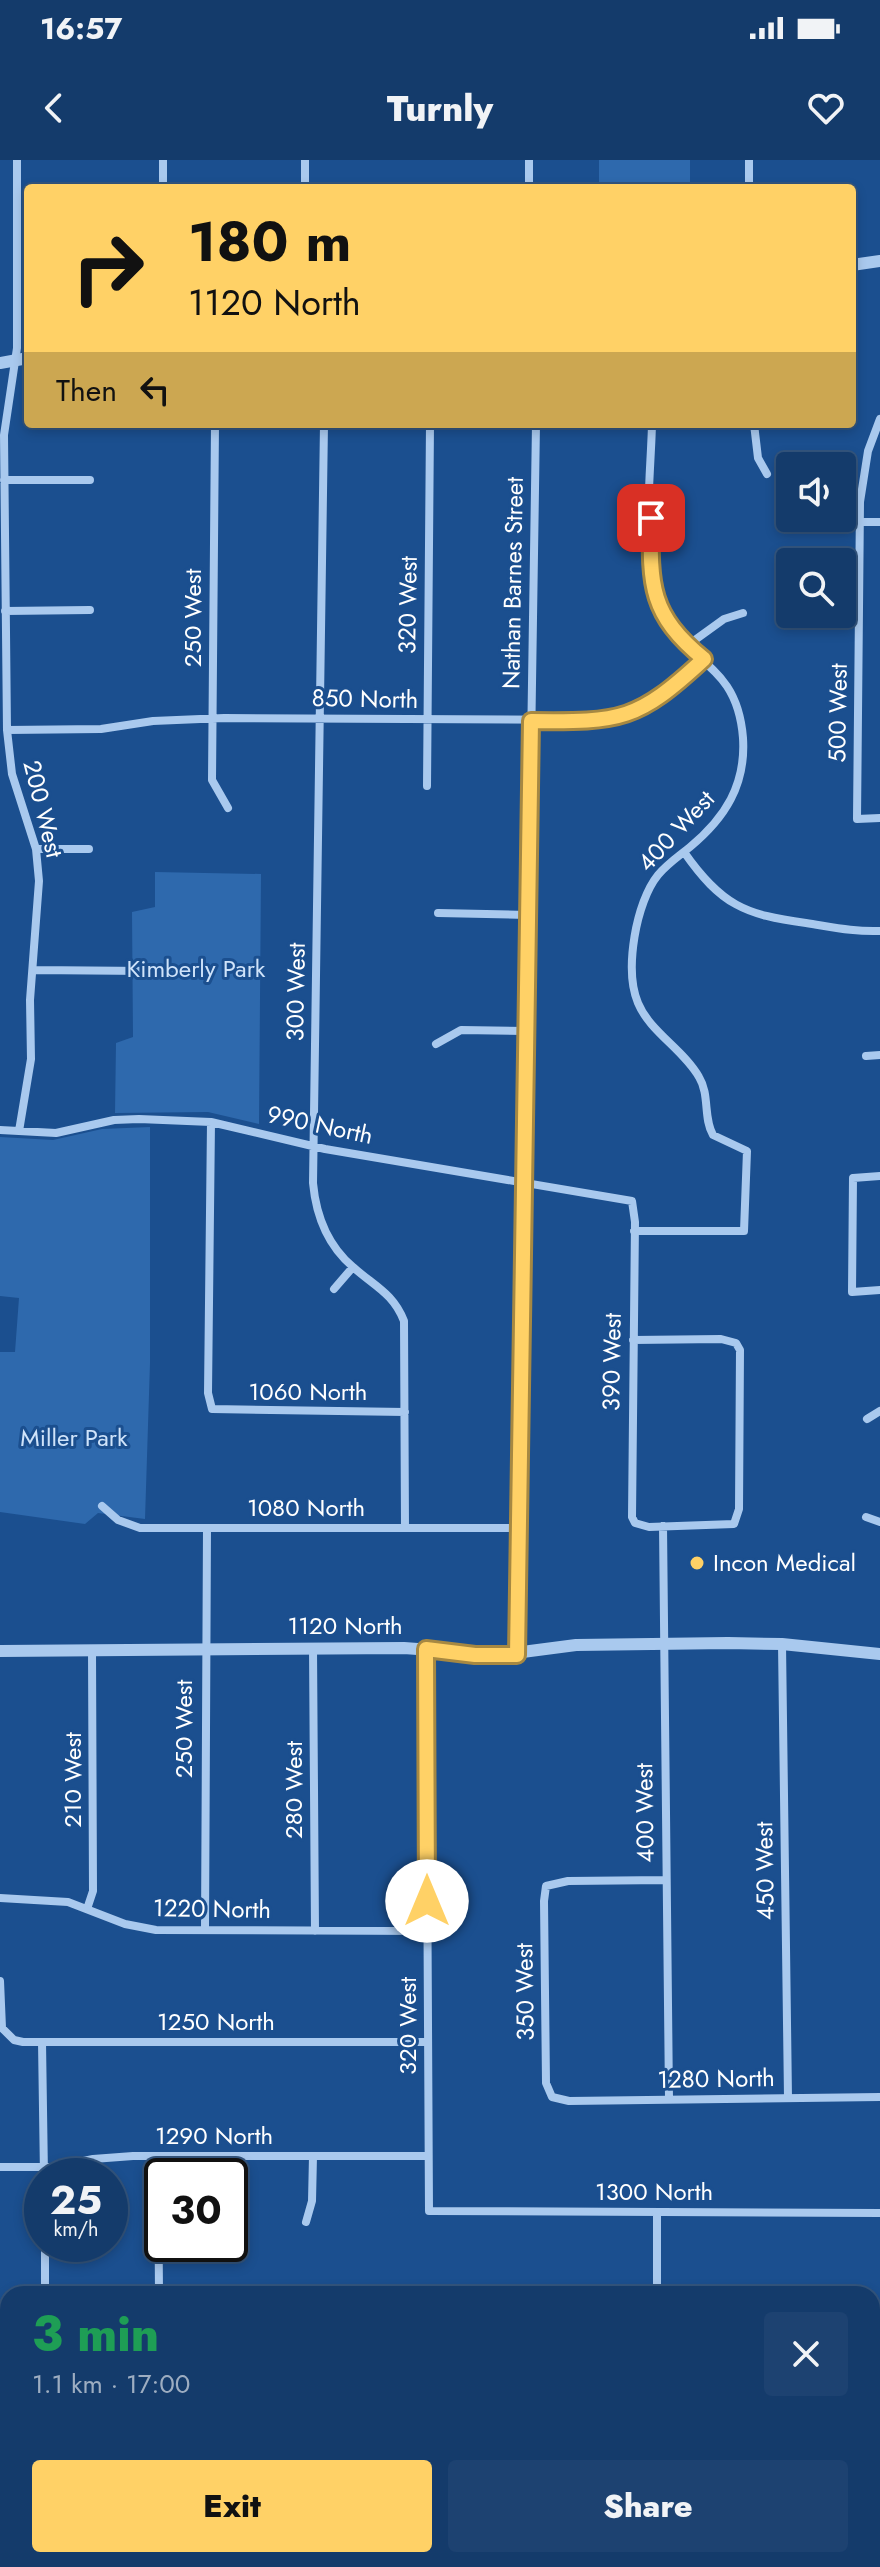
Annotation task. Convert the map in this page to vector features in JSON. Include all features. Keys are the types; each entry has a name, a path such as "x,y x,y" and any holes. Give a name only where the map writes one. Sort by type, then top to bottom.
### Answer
{"street":[{"name":"200 West","path":"17,160 14,361 4,424 7,730 12,774 36,849 40,892 33,970 31,1059 19,1131"},
{"path":"163,160 163,184"},
{"path":"305,160 305,184"},
{"path":"529,160 529,184"},
{"path":"749,160 749,184"},
{"path":"856,264 880,261"},
{"path":"0,363 24,359"},
{"name":"500 West","path":"880,419 864,469 860,522 857,819 880,818"},
{"name":"250 West","path":"215,428 212,780 228,808"},
{"name":"300 West","path":"324,428 314,1147 317,1211 333,1245 353,1267 381,1286 399,1309 405,1335 405,1527"},
{"name":"320 West","path":"427,786 430,428"},
{"name":"Nathan Barnes Street","path":"517,1655 536,428"},
{"name":"400 West","path":"634,1231 744,1231 747,1151 713,1135 700,1078 646,1016 633,987 632,951 646,897 657,876 725,812 736,792 742,764 742,731 734,701 722,677 665,621 653,594 652,428"},
{"path":"754,428 758,458 767,474"},
{"path":"4,480 90,480"},
{"path":"860,522 880,522"},
{"path":"5,611 90,610"},
{"path":"688,645 724,619 743,613"},
{"name":"850 North","path":"7,730 101,729 153,721 212,719 601,720 633,713 659,700 704,659"},
{"path":"36,849 89,849"},
{"path":"684,852 720,893 754,914 843,931 880,931"},
{"path":"438,913 527,915"},
{"path":"33,970 146,971"},
{"path":"436,1044 461,1030 526,1031"},
{"path":"866,1056 880,1055"},
{"name":"990 North","path":"0,1130 56,1133 114,1120 211,1122 314,1147 632,1201"},
{"name":"1060 North","path":"211,1122 208,1393 212,1409 405,1412"},
{"path":"880,1176 853,1178 852,1292 880,1290"},
{"name":"390 West","path":"632,1201 630,1510 635,1523 663,1526"},
{"path":"334,1289 353,1267"},
{"path":"633,1340 721,1339 736,1343 741,1357 739,1509 734,1524 663,1526"},
{"path":"867,1419 880,1411"},
{"name":"1080 North","path":"102,1506 118,1520 140,1528 517,1528"},
{"path":"866,1517 880,1522"},
{"name":"400 West","path":"663,1526 669,2099"},
{"name":"250 West","path":"205,1930 207,1528"},
{"name":"1120 North","path":"0,1651 313,1648 426,1649 475,1655 517,1655 576,1645 663,1643 782,1644 880,1654"},
{"name":"450 West","path":"782,1644 788,2098"},
{"name":"280 West","path":"313,1648 315,1931"},
{"name":"320 West","path":"426,1649 429,2211"},
{"name":"210 West","path":"87,1909 93,1891 92,1650"},
{"name":"350 West","path":"552,2097 546,2083 546,1886 568,1881 666,1880"},
{"name":"1220 North","path":"0,1898 51,1899 140,1927 427,1931"},
{"name":"1250 North","path":"0,1981 1,2020 6,2035 23,2042 428,2042"},
{"path":"42,2042 44,2158"},
{"name":"1280 North","path":"552,2097 569,2101 880,2097"},
{"path":"158,2156 159,2286"},
{"path":"306,2222 312,2201 313,2156"},
{"name":"1290 North","path":"107,2158 428,2156"},
{"name":"1290 North","path":"0,2167 24,2170"},
{"name":"1300 North","path":"429,2211 880,2213"},
{"path":"657,2212 657,2286"},
{"path":"45,2262 45,2286"}],"green space":[{"path":"599,160 690,160 690,184 599,184"},
{"name":"Kimberly Park","path":"155,872 261,874 259,1124 208,1112 115,1113 116,1043 133,1037 132,912 155,907"},
{"name":"Miller Park","path":"150,1127 150,1363 145,1519 98,1513 85,1524 0,1512 0,1352 15,1352 19,1298 0,1296 0,1137 53,1140 102,1129"}],"place":[{"name":"Incon Medical","path":"697,1563"}],"route":[{"path":"427,1901 426,1649 475,1655 517,1655 531,721 601,720 633,713 659,700 704,659 670,628 656,604 651,571 651,518"}]}
